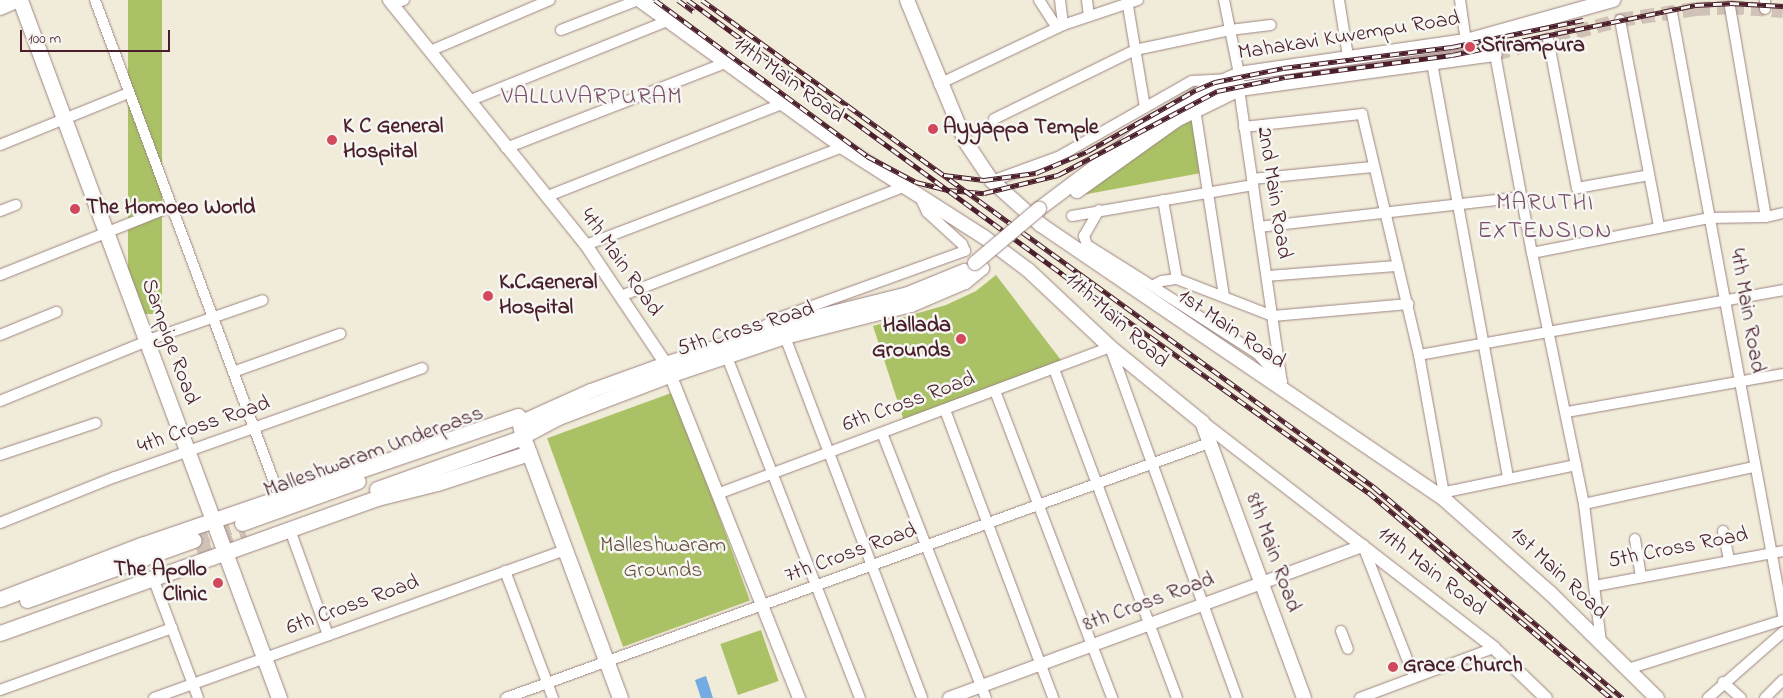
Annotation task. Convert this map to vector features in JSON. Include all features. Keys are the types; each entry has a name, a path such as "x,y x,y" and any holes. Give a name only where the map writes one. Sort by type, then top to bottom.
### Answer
{"main road":[{"path":"0,8 19,0"},
{"name":"Sampige Road","path":"19,0 279,698"},
{"name":"11th Main Road","path":"639,0 670,20 725,63 843,147 919,194 1028,270 1110,347 1202,422"},
{"name":"1st Main Road","path":"907,0 939,84 964,141 992,181 1041,226 1443,496 1601,642 1657,698"},
{"name":"Mahakavi Kuvempu Road","path":"1042,212 1151,125 1233,76 1348,56 1466,40 1613,0"},
{"name":"Mahakavi Kuvempu Road","path":"1042,212 1195,109 1239,89 1495,54"},
{"path":"978,265 1042,212"},
{"name":"5th Cross Road","path":"521,425 559,418 669,369 748,337 908,294 978,265"},
{"name":"5th Cross Road","path":"669,369 728,357 785,337 911,305 965,282 978,265"},
{"name":"8th Main Road","path":"1202,422 1304,698"},
{"path":"0,600 213,520 521,425 529,452 620,698"},
{"name":"Malleshwaram Underpass","path":"244,530 521,425"},
{"path":"0,633 377,498 437,483 529,452"},
{"path":"0,609 196,547 0,624"}],"street":[{"path":"95,0 280,498"},
{"path":"430,51 550,0"},
{"path":"561,30 639,0"},
{"path":"1039,0 1060,27"},
{"path":"1060,0 1060,27"},
{"path":"1087,0 1089,16"},
{"name":"2nd Main Road","path":"1224,0 1230,30 1233,76 1239,89 1283,387"},
{"path":"1340,0 1348,56"},
{"path":"1460,0 1466,40"},
{"path":"939,84 1060,27 1131,1 1135,50 1145,108"},
{"name":"4th Main Road","path":"395,2 430,51 471,100 506,148 548,196 586,245 669,369 720,493 799,698"},
{"path":"1730,7 1766,216"},
{"name":"4th Main Road","path":"1672,13 1769,553 1783,614"},
{"path":"471,100 670,20"},
{"path":"1620,20 1659,226"},
{"path":"994,119 1135,50 1230,30 1271,25"},
{"path":"1548,38 1577,188 1649,175"},
{"name":"1st Main Road","path":"1495,54 1532,253 1567,412 1584,504 1601,642"},
{"path":"506,148 725,63"},
{"path":"1432,63 1460,204 1508,477"},
{"path":"992,181 1058,157 1192,81 1233,76"},
{"path":"0,145 128,93"},
{"path":"548,196 782,104"},
{"path":"1195,109 1224,297"},
{"path":"1244,127 1362,114 1372,167 1408,304 1419,355 1439,458 1443,496 1508,477 1576,465"},
{"path":"586,245 843,147"},
{"path":"1072,216 1208,192 1253,182 1372,167"},
{"path":"621,296 906,186"},
{"path":"748,337 776,319 965,251 962,244 927,212 919,194"},
{"path":"1259,227 1384,215 1522,197"},
{"path":"1163,200 1177,279"},
{"path":"0,211 16,205"},
{"path":"0,275 106,231 171,207"},
{"path":"1099,210 1084,236 1086,244 1258,354 1283,387"},
{"path":"1532,253 1659,226 1709,218 1766,216 1783,213"},
{"path":"1267,276 1398,266"},
{"path":"1152,286 1162,281 1177,279 1273,316 1408,304"},
{"path":"1419,355 1485,342 1549,334 1783,290"},
{"path":"0,401 146,341 263,300"},
{"path":"0,335 56,312"},
{"path":"233,372 340,334"},
{"path":"785,337 827,453 922,698"},
{"path":"1110,347 1237,698"},
{"name":"6th Cross Road","path":"720,493 1054,370 1110,347"},
{"path":"728,357 815,587 860,698"},
{"name":"4th Cross Road","path":"0,522 187,451 254,429 422,368"},
{"path":"1054,370 1098,483 1177,698"},
{"path":"1567,412 1783,374"},
{"path":"995,391 1112,698"},
{"path":"945,410 1053,698"},
{"name":"11th Main Road","path":"1202,422 1494,648 1546,698"},
{"path":"0,455 96,423"},
{"path":"882,433 983,692"},
{"name":"7th Cross Road","path":"506,698 1209,442"},
{"path":"1584,504 1754,467"},
{"path":"290,530 328,635"},
{"path":"1723,531 1729,560"},
{"path":"1635,539 1641,577"},
{"path":"1363,546 1414,677"},
{"name":"8th Cross Road","path":"949,698 983,692 1040,664 1363,546"},
{"name":"6th Cross Road","path":"154,698 565,550"},
{"name":"5th Cross Road","path":"1595,586 1783,550"},
{"path":"505,571 553,698"},
{"path":"153,578 198,698"},
{"path":"1628,669 1783,614"},
{"path":"0,690 172,628"},
{"path":"1341,631 1348,649"},
{"path":"1708,698 1723,682 1783,632"},
{"path":"1364,697 1494,648"},
{"path":"1765,698 1783,680"},
{"path":"1723,682 1741,698"}],"green space":[{"path":"128,0 162,0 162,314 128,314"},
{"path":"1192,120 1201,173 1082,195 1171,132"},
{"name":"Hallada Grounds","path":"996,275 1064,364 904,421 873,326 946,305 976,291"},
{"name":"Malleshwaram Grounds","path":"674,392 750,601 623,647 547,438"},
{"path":"761,630 779,681 738,695 720,644"}],"water":[{"path":"706,676 713,698 701,698 695,680"}],"tunnel":[{"path":"1495,54 1620,20 1696,9 1730,7 1783,11"},
{"path":"194,540 242,523"},
{"path":"198,554 247,536"}],"railway":[{"path":"655,0 867,156 916,182 948,190 984,193 1058,175 1217,91 1285,77 1452,55 1695,5 1730,3 1783,6"},
{"path":"678,0 693,11"},
{"path":"688,0 1062,274 1368,492 1611,698"},
{"path":"702,0 1374,487 1623,698"},
{"path":"944,175 984,180 1036,173 1088,151 1196,90 1215,82 1283,68 1452,47 1583,20"}],"place":[{"name":"Srirampura","path":"1470,47"},
{"name":"Ayyappa Temple","path":"933,129"},
{"name":"K C General Hospital","path":"332,140"},
{"name":"The Homoeo World","path":"75,209"},
{"name":"K.C.General Hospital","path":"488,296"},
{"name":"Hallada Grounds","path":"961,339"},
{"name":"The Apollo Clinic","path":"218,583"},
{"name":"Grace Church","path":"1393,667"}],"district":[{"name":"VALLUVARPURAM","path":"592,98"},
{"name":"MARUTHI EXTENSION","path":"1545,218"}]}
